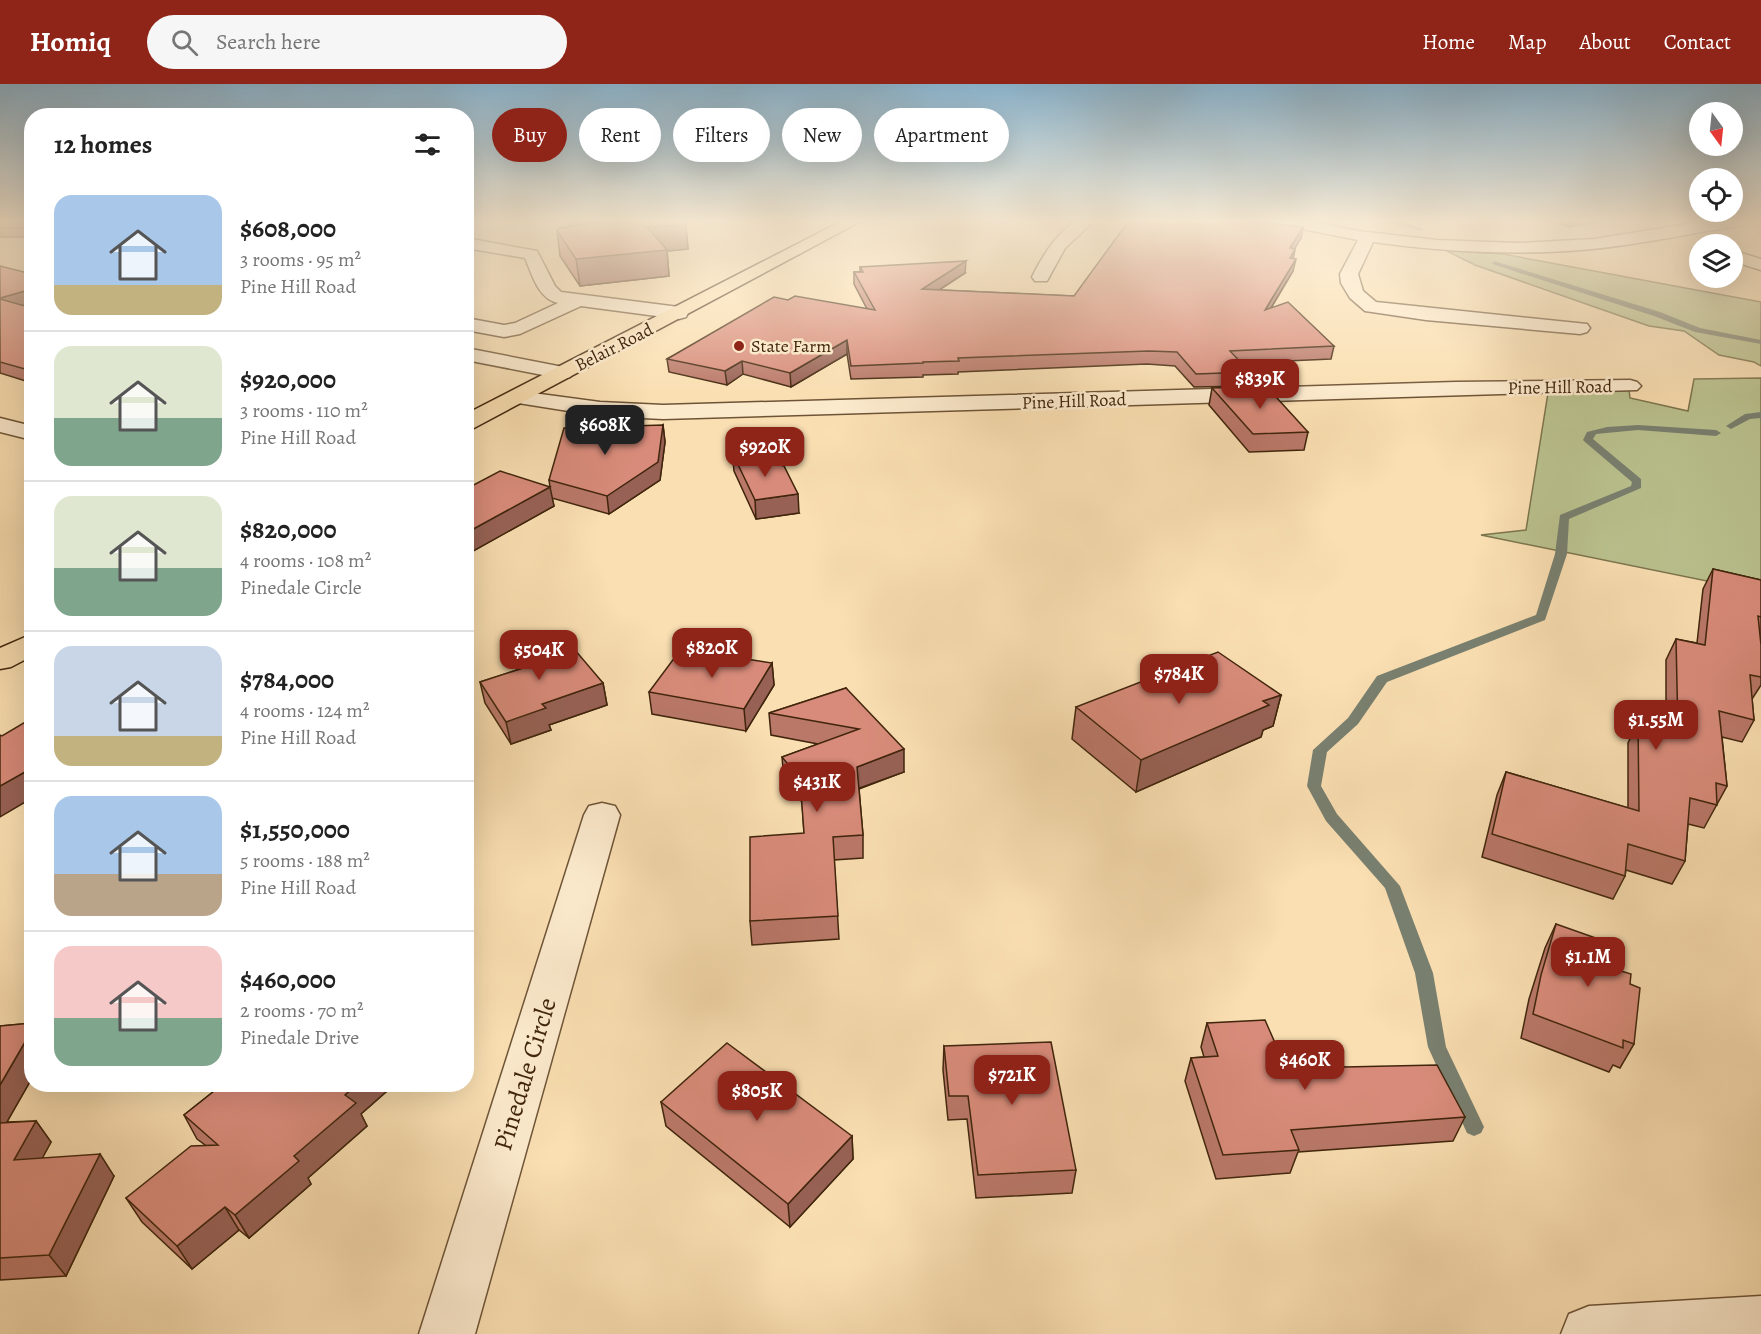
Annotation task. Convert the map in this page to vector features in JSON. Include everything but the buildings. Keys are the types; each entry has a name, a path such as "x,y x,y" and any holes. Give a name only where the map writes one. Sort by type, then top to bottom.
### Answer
{"highway":[{"name":"Belair Road","path":"474,419 745,278"}],"street":[{"path":"542,278 547,288 556,297 679,313"},
{"path":"1349,278 1356,294 1371,307 1580,328"},
{"path":"474,325 504,330 520,328 578,300"},
{"path":"474,356 563,374"},
{"name":"Pine Hill Road","path":"518,397 600,409 663,412 1456,388 1630,386"},
{"path":"0,425 24,431"},
{"name":"Pinedale Circle","path":"447,1334 602,815"},
{"path":"1589,1334 1761,1324"}],"green space":[{"path":"1513,278 1634,278 1761,302 1761,366 1754,362 1719,355 1684,331 1649,326"},
{"path":"1761,378 1761,592 1481,535 1526,530 1548,393 1629,390 1630,398 1688,411 1694,379"}],"waterway":[{"path":"1543,278 1657,314 1698,330 1761,342"},
{"path":"1731,426 1748,416 1761,415"},
{"path":"1474,1127 1437,1047 1424,973 1392,886 1331,817 1314,786 1320,750 1353,721 1382,679 1541,617 1561,554 1564,517 1636,488 1637,481 1588,440 1592,432 1638,428 1716,433"}],"place":[{"name":"State Farm","path":"739,346"}]}
